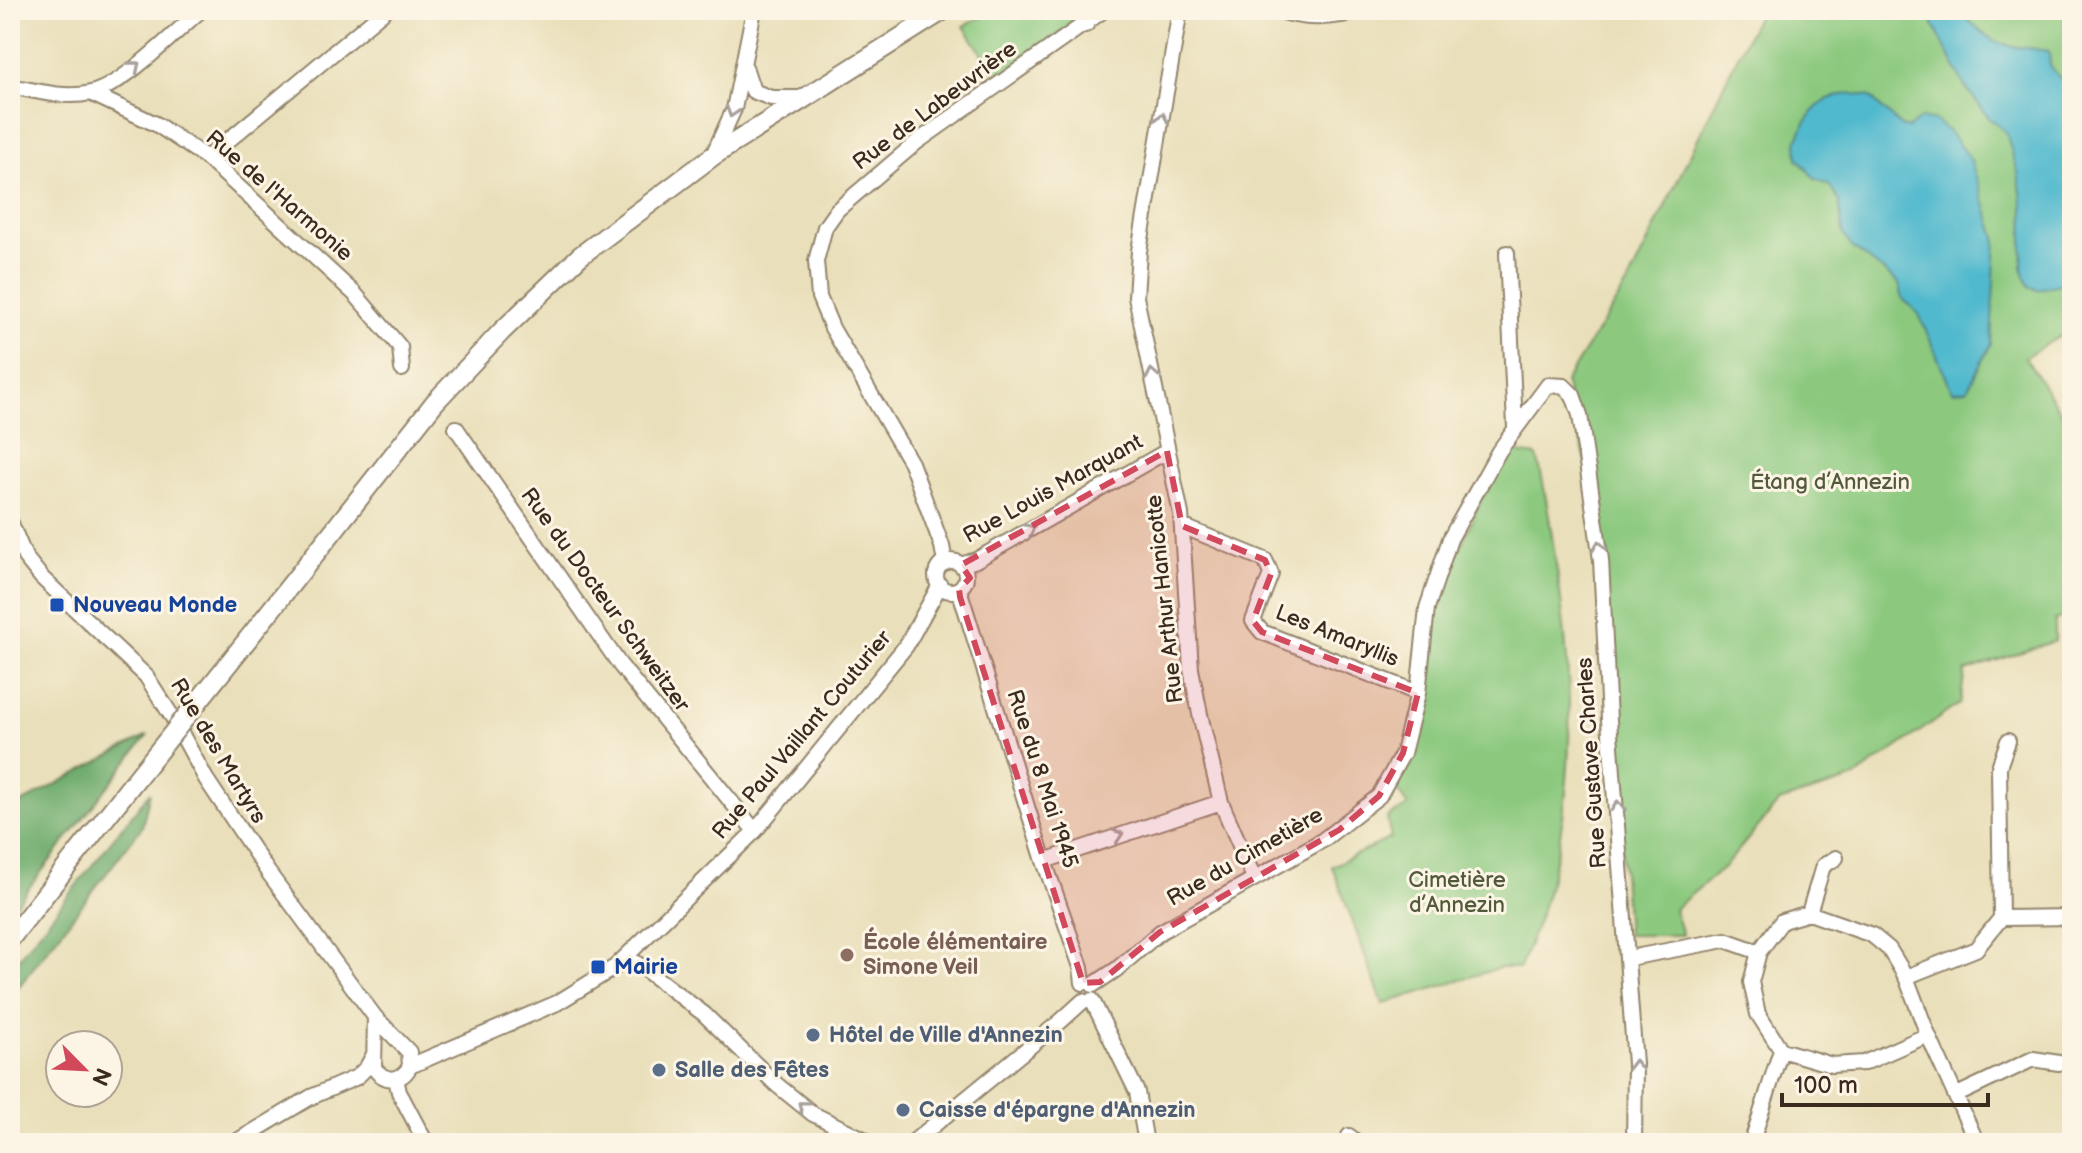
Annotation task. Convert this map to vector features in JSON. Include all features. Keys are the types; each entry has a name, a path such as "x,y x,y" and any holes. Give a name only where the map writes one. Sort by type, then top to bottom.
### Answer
{"main road":[{"path":"10,939 435,402 502,331 580,256 713,156 944,10"}],"street":[{"path":"10,86 64,95 90,93 113,85 201,10"},
{"path":"207,158 385,10"},
{"path":"713,156 734,109 754,10"},
{"name":"Rue de Labeuvrière","path":"945,563 942,546 911,463 832,328 819,297 816,261 825,227 837,210 917,142 1086,16 1104,10"},
{"name":"Rue Arthur Hanicotte","path":"1180,10 1139,251 1136,297 1182,526 1191,669 1221,802 1254,878"},
{"path":"1278,10 1321,18 1366,10"},
{"path":"745,66 753,91 771,98 802,98"},
{"name":"Rue de l'Harmonie","path":"90,93 156,124 207,158 355,294 400,347 402,369"},
{"path":"1507,253 1515,427"},
{"name":"Rue du Cimetière","path":"912,1143 1061,1021 1087,992 1160,932 1339,830 1379,796 1403,753 1418,693 1427,608 1450,539 1473,493 1515,427 1548,385 1564,386"},
{"name":"Rue Gustave Charles","path":"1564,386 1573,395 1580,415 1601,560 1609,720 1629,958 1635,1064 1634,1143"},
{"name":"Rue du Docteur Schweitzer","path":"456,428 620,665 755,831"},
{"name":"Rue Louis Marquant","path":"961,565 976,560 1167,451"},
{"name":"Rue des Martyrs","path":"10,521 25,557 42,578 146,676 206,779 259,859 375,1017 400,1044"},
{"name":"Les Amaryllis","path":"1182,526 1265,560 1271,574 1253,621 1262,632 1418,693"},
{"path":"10,562 25,557"},
{"path":"945,563 961,565 966,578 959,589 948,591 940,585 938,570 945,563"},
{"name":"Rue Paul Vaillant Couturier","path":"410,1066 557,1003 602,978 627,956 755,831 906,646 940,585"},
{"name":"Rue du 8 Mai 1945","path":"959,589 1087,992 1137,1092 1146,1143"},
{"path":"1906,977 1976,949 2001,918 1999,767 2008,741"},
{"path":"1044,861 1221,802"},
{"path":"1809,913 1823,866 1836,858"},
{"path":"1928,1035 1864,1063 1832,1065 1781,1050 1758,1014 1751,982 1759,952 1782,921 1809,913 1872,935 1889,949 1906,977 1928,1035 1977,1143"},
{"path":"2001,918 2072,917"},
{"path":"1629,958 1725,940 1759,952"},
{"path":"627,956 704,1014 777,1085 813,1114 872,1143"},
{"path":"375,1017 374,1068 389,1078 399,1092 426,1143"},
{"path":"234,1143 311,1097 357,1077 386,1042 400,1044 411,1059 407,1072 389,1078 357,1077"},
{"name":"Rue Paul Vaillant Couturier","path":"400,1044 424,1051 442,1050"},
{"path":"1754,1143 1781,1050"},
{"path":"1957,1095 2033,1059 2059,1063"}],"highlighted area":[{"path":"1167,451 1182,526 1265,560 1271,574 1253,621 1262,632 1418,693 1403,753 1379,796 1339,830 1160,932 1100,982 1083,983 960,597 959,589 970,578 961,565"}],"green space":[{"path":"993,10 1079,10 1068,27 998,78 964,26"},
{"name":"Étang d’Annezin","path":"1760,10 2064,10 2072,25 2072,329 2025,357 2072,430 2072,615 2055,620 2055,641 1965,671 1960,703 1852,779 1779,802 1725,866 1674,909 1682,935 1627,935 1601,518 1565,382 1628,283"},
{"name":"Cimetière d’Annezin","path":"1512,448 1522,454 1537,456 1562,611 1569,733 1568,773 1557,853 1544,902 1520,968 1499,968 1383,1004 1332,866 1391,838 1387,818 1408,806 1395,787 1422,734 1439,599 1480,501"},
{"path":"148,735 10,912 10,809"},
{"path":"150,792 142,827 10,998 10,969"}],"water":[{"path":"1926,10 1955,10 1994,41 2049,51 2050,66 2063,81 2072,109 2072,285 2063,283 2037,290 2029,286 2022,268 2024,213 2018,173 2006,132 1989,118 1964,85"},
{"path":"1850,93 1870,97 1901,126 1909,128 1921,118 1935,121 1948,131 1970,159 1996,237 1991,344 1967,390 1952,391 1919,314 1903,299 1899,283 1851,246 1843,234 1839,201 1829,185 1815,179 1798,159 1797,141 1817,107 1828,99"}],"place":[{"name":"Nouveau Monde","path":"57,605"},
{"name":"École élémentaire Simone Veil","path":"847,955"},
{"name":"Mairie","path":"598,967"},
{"name":"Hôtel de Ville d'Annezin","path":"813,1035"},
{"name":"Salle des Fêtes","path":"659,1070"},
{"name":"Caisse d'épargne d'Annezin","path":"903,1110"}]}
